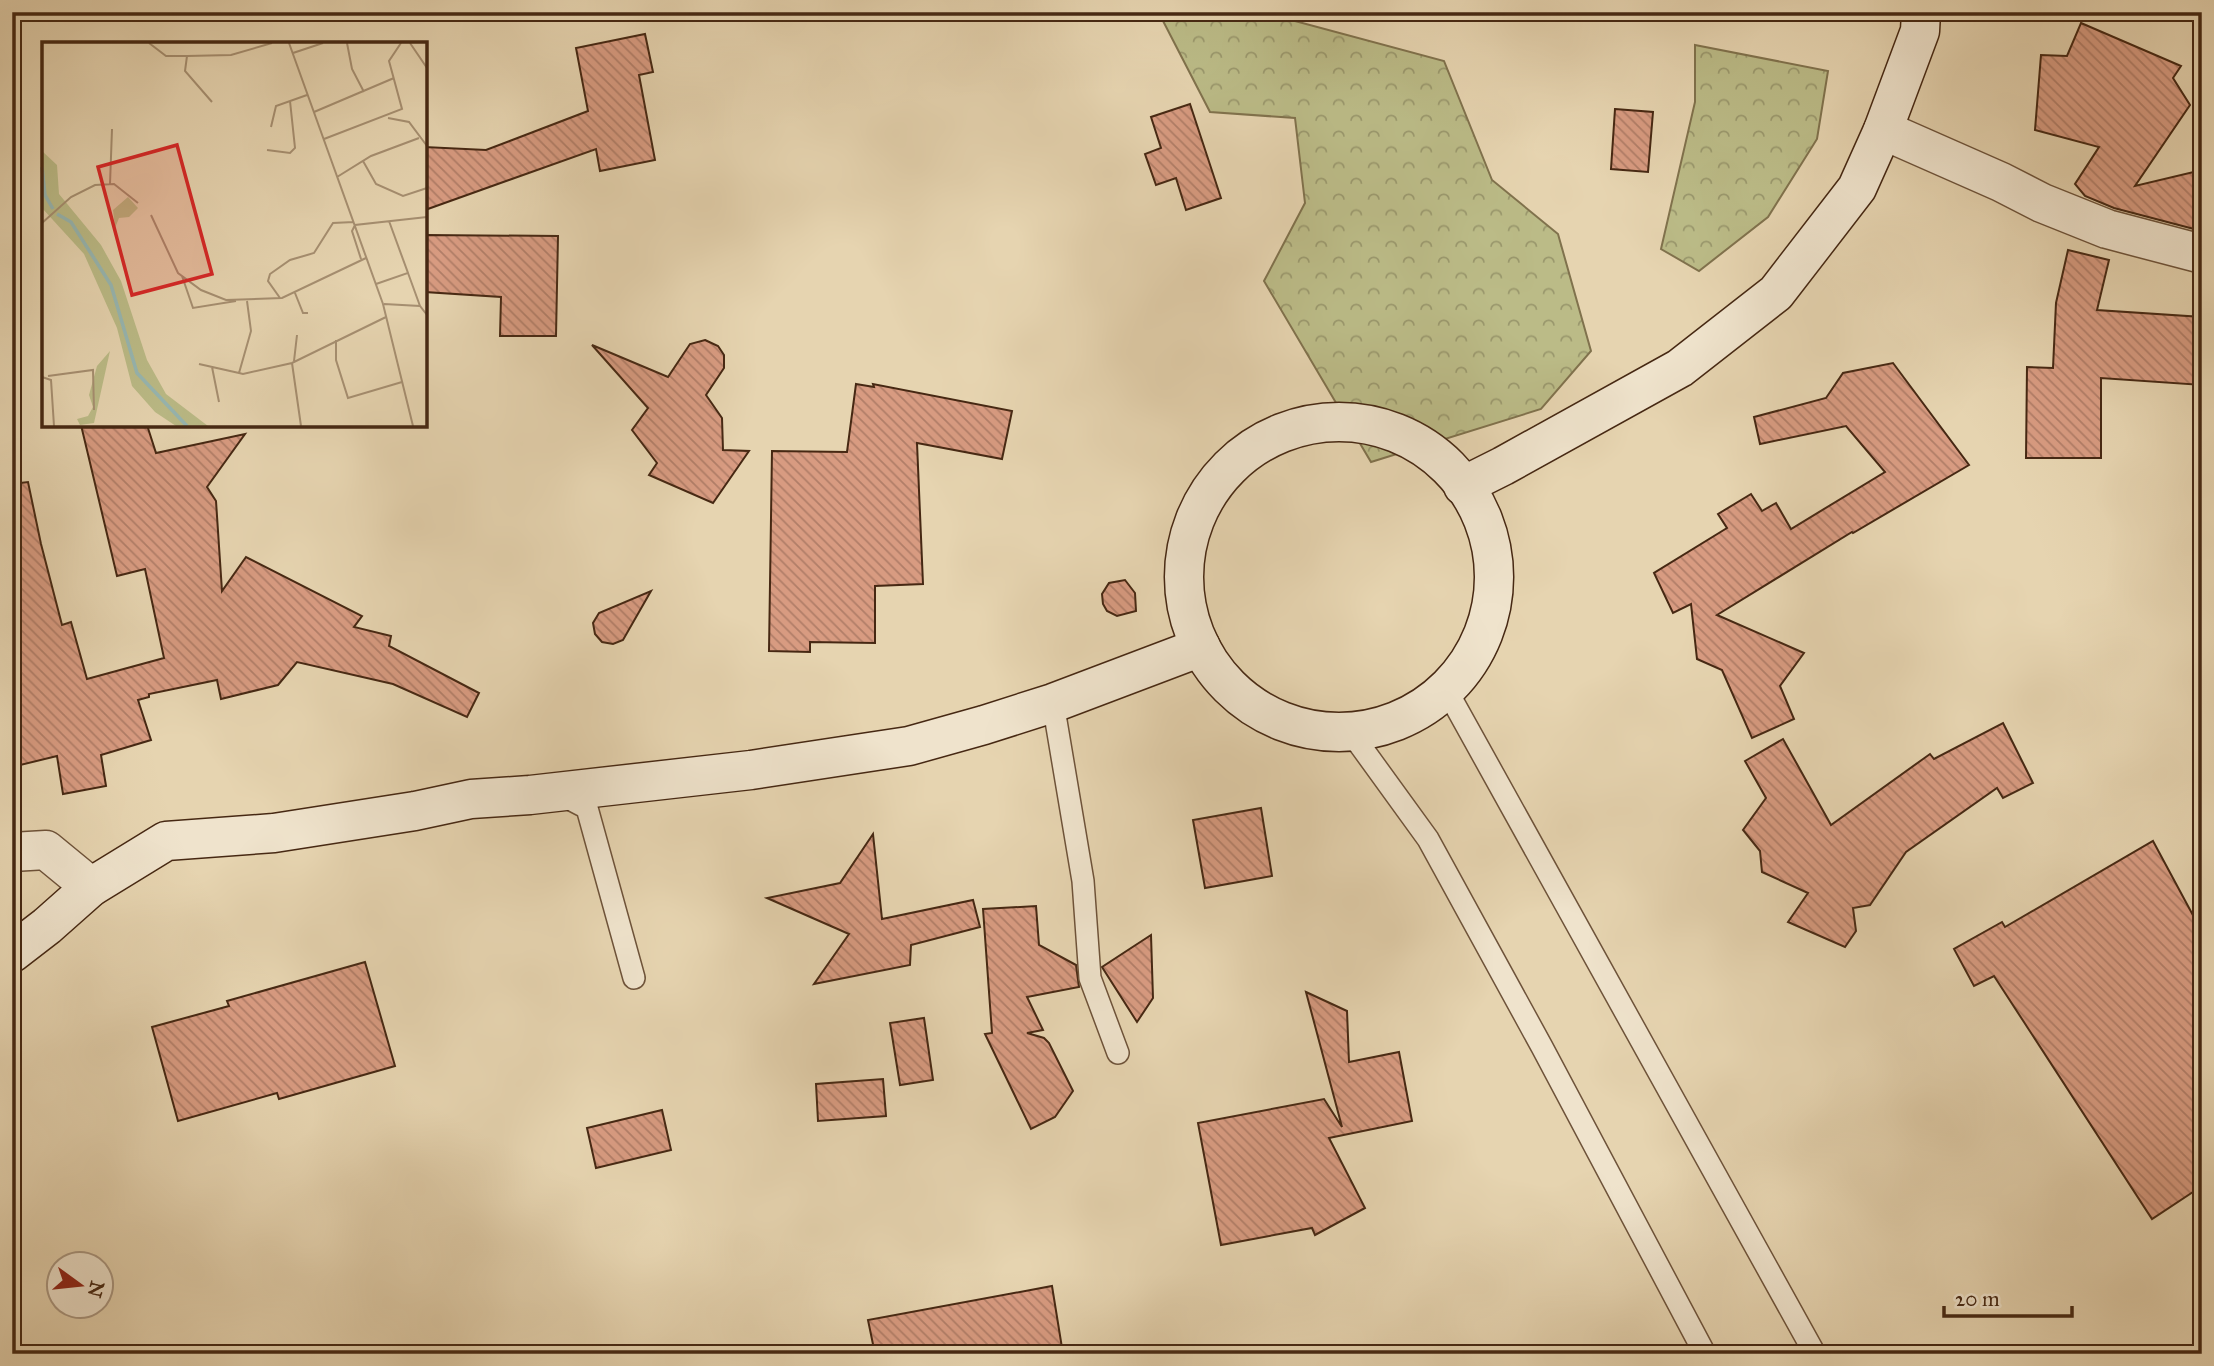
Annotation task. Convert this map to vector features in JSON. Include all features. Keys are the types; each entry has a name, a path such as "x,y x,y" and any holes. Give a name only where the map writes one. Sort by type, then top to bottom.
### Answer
{"street":[{"path":"1463,486 1680,368 1776,293 1857,188 1883,130 1920,31 1921,12"},
{"path":"1883,130 2053,208 2108,229 2202,254"},
{"path":"1371,420 1444,457 1463,486 1489,526 1494,608 1457,682 1389,728 1307,733 1233,696 1188,627 1184,545 1220,471 1289,426 1371,420"},
{"path":"12,953 91,887 166,841 274,833 415,811 471,799 751,770 909,746 1053,703 1201,647"},
{"path":"12,852 46,850 91,887"}],"lane":[{"path":"1446,689 1815,1354"},
{"path":"1053,703 1083,881 1090,978 1118,1053"},
{"path":"1349,730 1428,839 1542,1046 1705,1354"},
{"path":"555,791 587,807 634,978"}],"green space":[{"path":"1161,17 1295,21 1444,61 1492,180 1558,234 1591,351 1541,409 1371,462 1264,281 1305,203 1295,118 1210,112"},
{"path":"1695,45 1828,71 1817,139 1768,217 1699,271 1661,249 1695,102"}],"building":[{"path":"2081,23 2181,66 2173,78 2190,105 2135,186 2202,170 2202,202 2194,229 2114,208 2085,196 2075,184 2099,147 2035,130 2041,55 2067,56"},
{"path":"645,34 653,72 639,75 655,160 600,171 596,149 427,209 427,147 486,150 588,111 576,48"},
{"path":"1190,104 1221,198 1186,210 1176,178 1156,185 1145,154 1161,148 1151,117"},
{"path":"1615,109 1653,112 1648,172 1611,169"},
{"path":"427,235 558,236 556,336 500,336 501,297 427,292"},
{"path":"2068,250 2109,260 2097,310 2202,317 2202,385 2101,378 2101,458 2026,458 2027,367 2053,368 2056,303"},
{"path":"705,340 718,346 724,355 724,368 706,395 722,418 723,450 749,451 713,503 649,475 657,463 632,430 648,408 592,345 668,377 690,344"},
{"path":"1893,363 1969,465 1852,532 1717,615 1804,653 1780,686 1794,719 1752,738 1722,670 1697,659 1691,604 1673,613 1654,573 1727,528 1718,514 1751,494 1762,511 1776,503 1791,529 1885,472 1846,426 1760,444 1754,417 1826,398 1843,373"},
{"path":"856,384 874,387 873,384 1012,411 1002,459 917,443 923,584 875,586 875,643 810,642 810,652 769,651 772,451 847,452"},
{"path":"81,427 148,427 156,453 245,434 207,487 216,501 222,591 246,557 362,616 354,627 391,636 389,646 479,693 467,717 393,684 297,662 278,685 221,699 217,680 149,694 149,697 138,700 151,740 101,755 106,786 63,794 57,756 12,767 12,484 28,482 62,625 71,622 87,679 164,658 145,569 117,576"},
{"path":"1125,580 1135,593 1136,611 1117,616 1107,611 1102,594 1109,583"},
{"path":"651,591 623,640 613,644 602,642 595,634 593,623 599,613"},
{"path":"2003,723 2033,783 2003,798 1997,788 1906,852 1870,905 1853,908 1856,931 1845,947 1788,922 1808,893 1762,872 1760,851 1743,830 1766,798 1745,761 1783,739 1831,825 1930,754 1934,759"},
{"path":"1261,808 1272,876 1205,888 1193,820"},
{"path":"873,834 882,919 973,900 980,927 911,945 910,965 814,984 849,934 767,898 840,883"},
{"path":"2153,841 2202,932 2202,1186 2152,1219 1994,976 1974,986 1954,949 2002,922 2005,927"},
{"path":"1036,906 1039,945 1076,965 1079,987 1027,997 1043,1030 1027,1033 1044,1038 1049,1043 1073,1091 1055,1117 1031,1129 985,1034 992,1033 983,909"},
{"path":"1151,935 1153,998 1137,1022 1102,967"},
{"path":"365,962 395,1066 279,1099 277,1093 178,1121 152,1027 229,1006 227,1001"},
{"path":"1306,992 1347,1011 1349,1062 1399,1052 1412,1121 1329,1138 1365,1208 1315,1235 1312,1228 1221,1245 1198,1123 1324,1099 1342,1127"},
{"path":"924,1018 933,1080 900,1085 890,1023"},
{"path":"883,1079 886,1116 818,1121 816,1084"},
{"path":"662,1110 671,1150 596,1168 587,1128"},
{"path":"1052,1286 1063,1354 875,1354 868,1320"}]}
